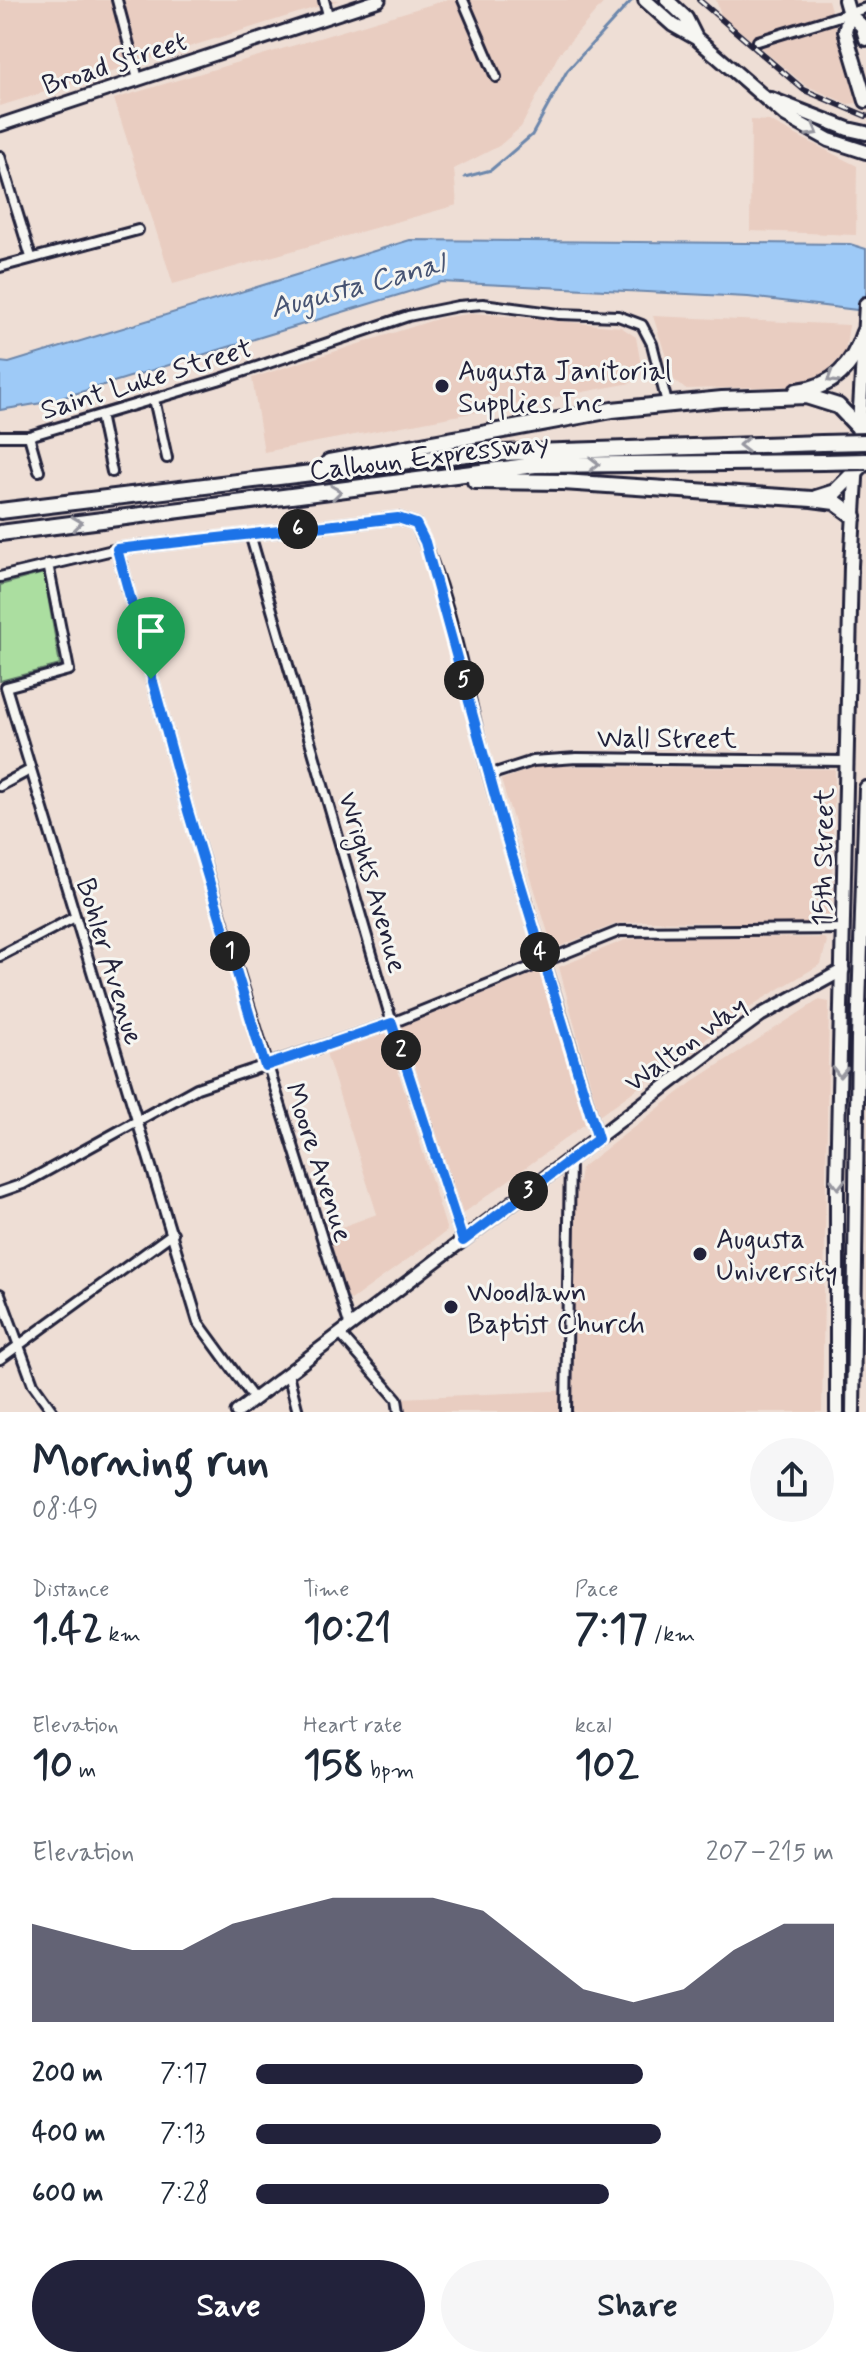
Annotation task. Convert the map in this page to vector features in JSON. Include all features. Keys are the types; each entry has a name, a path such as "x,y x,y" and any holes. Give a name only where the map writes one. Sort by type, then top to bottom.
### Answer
{"highway":[{"path":"777,396 812,389 837,376 856,356 864,332"},
{"path":"192,488 612,410 667,403 806,396 829,403 852,417 863,431"},
{"name":"Calhoun Expressway","path":"0,511 467,454 866,442"},
{"name":"Calhoun Expressway","path":"0,533 535,465 823,462 863,465"},
{"path":"812,499 835,492 863,465"},
{"path":"418,481 563,482 812,499 835,502 854,516"}],"main road":[{"name":"Broad Street","path":"0,125 379,0"},
{"path":"645,0 673,25 696,38 786,116 814,132 866,152"},
{"path":"667,0 686,18 696,38"},
{"path":"845,0 849,14 845,31 866,101"},
{"path":"849,14 862,26 866,39"},
{"path":"768,98 866,133"},
{"name":"15th Street","path":"837,1412 847,761 854,516 863,465 866,304"},
{"name":"15th Street","path":"853,1412 866,788"},
{"name":"Walton Way","path":"237,1412 761,1015 863,962"}],"street":[{"path":"117,0 138,79"},
{"path":"324,0 328,15"},
{"path":"463,0 496,77"},
{"path":"758,41 866,8"},
{"path":"0,156 31,257"},
{"path":"0,267 138,230"},
{"name":"Saint Luke Street","path":"0,436 29,436 154,399 408,316 483,304 559,314 618,316 642,325 652,344 667,403"},
{"path":"154,399 167,458"},
{"path":"100,415 112,472"},
{"path":"29,436 39,471"},
{"path":"0,577 117,549 398,518 416,524 425,542 489,775 598,1139"},
{"name":"Wrights Avenue","path":"250,534 392,1023 463,1241"},
{"name":"Moore Avenue","path":"117,549 171,752 345,1330 397,1399 399,1412"},
{"name":"Bohler Avenue","path":"48,564 69,670 6,687 198,1322 254,1399"},
{"name":"Wall Street","path":"489,775 533,761 572,758 847,761"},
{"path":"0,786 30,770"},
{"path":"0,956 75,917"},
{"path":"0,1192 23,1184 197,1088 392,1023 620,931 844,929"},
{"path":"566,1412 570,1160"},
{"path":"0,1359 173,1233"},
{"path":"0,1294 33,1384 53,1412"},
{"path":"288,1374 298,1412"}],"shaded area":[{"path":"0,0 339,0 0,106"},
{"path":"446,0 606,0 559,54 521,127 499,146 454,169 457,205 173,284 114,99"},
{"path":"716,0 828,0 858,103 848,104 805,85 721,15"},
{"path":"751,120 769,121 857,166 856,235 750,231"},
{"path":"475,313 621,327 636,337 641,365 631,383 264,452 252,378 440,318"},
{"path":"653,316 849,325 845,353 820,379 799,386 685,389 673,379"},
{"path":"539,766 835,769 830,925 643,921 616,924 553,949 501,780"},
{"path":"652,936 824,938 827,941 821,964 759,1001 599,1116 559,967 625,940"},
{"path":"540,971 585,1124 461,1215 400,1027"},
{"name":"Augusta University","path":"819,1000 829,1002 822,1412 402,1412 400,1398 573,1390 575,1183 579,1183 581,1168 695,1080"},
{"path":"386,1031 447,1231 351,1300 345,1295 328,1232 377,1214 326,1053"}],"green space":[{"path":"44,573 60,665 0,681 0,585"}],"water":[{"name":"Augusta Canal","path":"410,240 850,244 866,249 866,311 748,297 441,282 48,402 0,410 0,362 9,363"}],"waterway":[{"path":"465,177 491,170 532,135 567,71 632,0"}],"railway":[{"path":"699,0 804,90 866,116"}],"place":[{"name":"Augusta Janitorial Supplies Inc","path":"442,386"},
{"name":"Augusta University","path":"700,1254"},
{"name":"Woodlawn Baptist Church","path":"451,1307"}],"route":[{"path":"398,518 416,524 425,542 449,622 489,775 598,1139 463,1241 392,1023 265,1066 151,679 117,549 398,518"}]}
